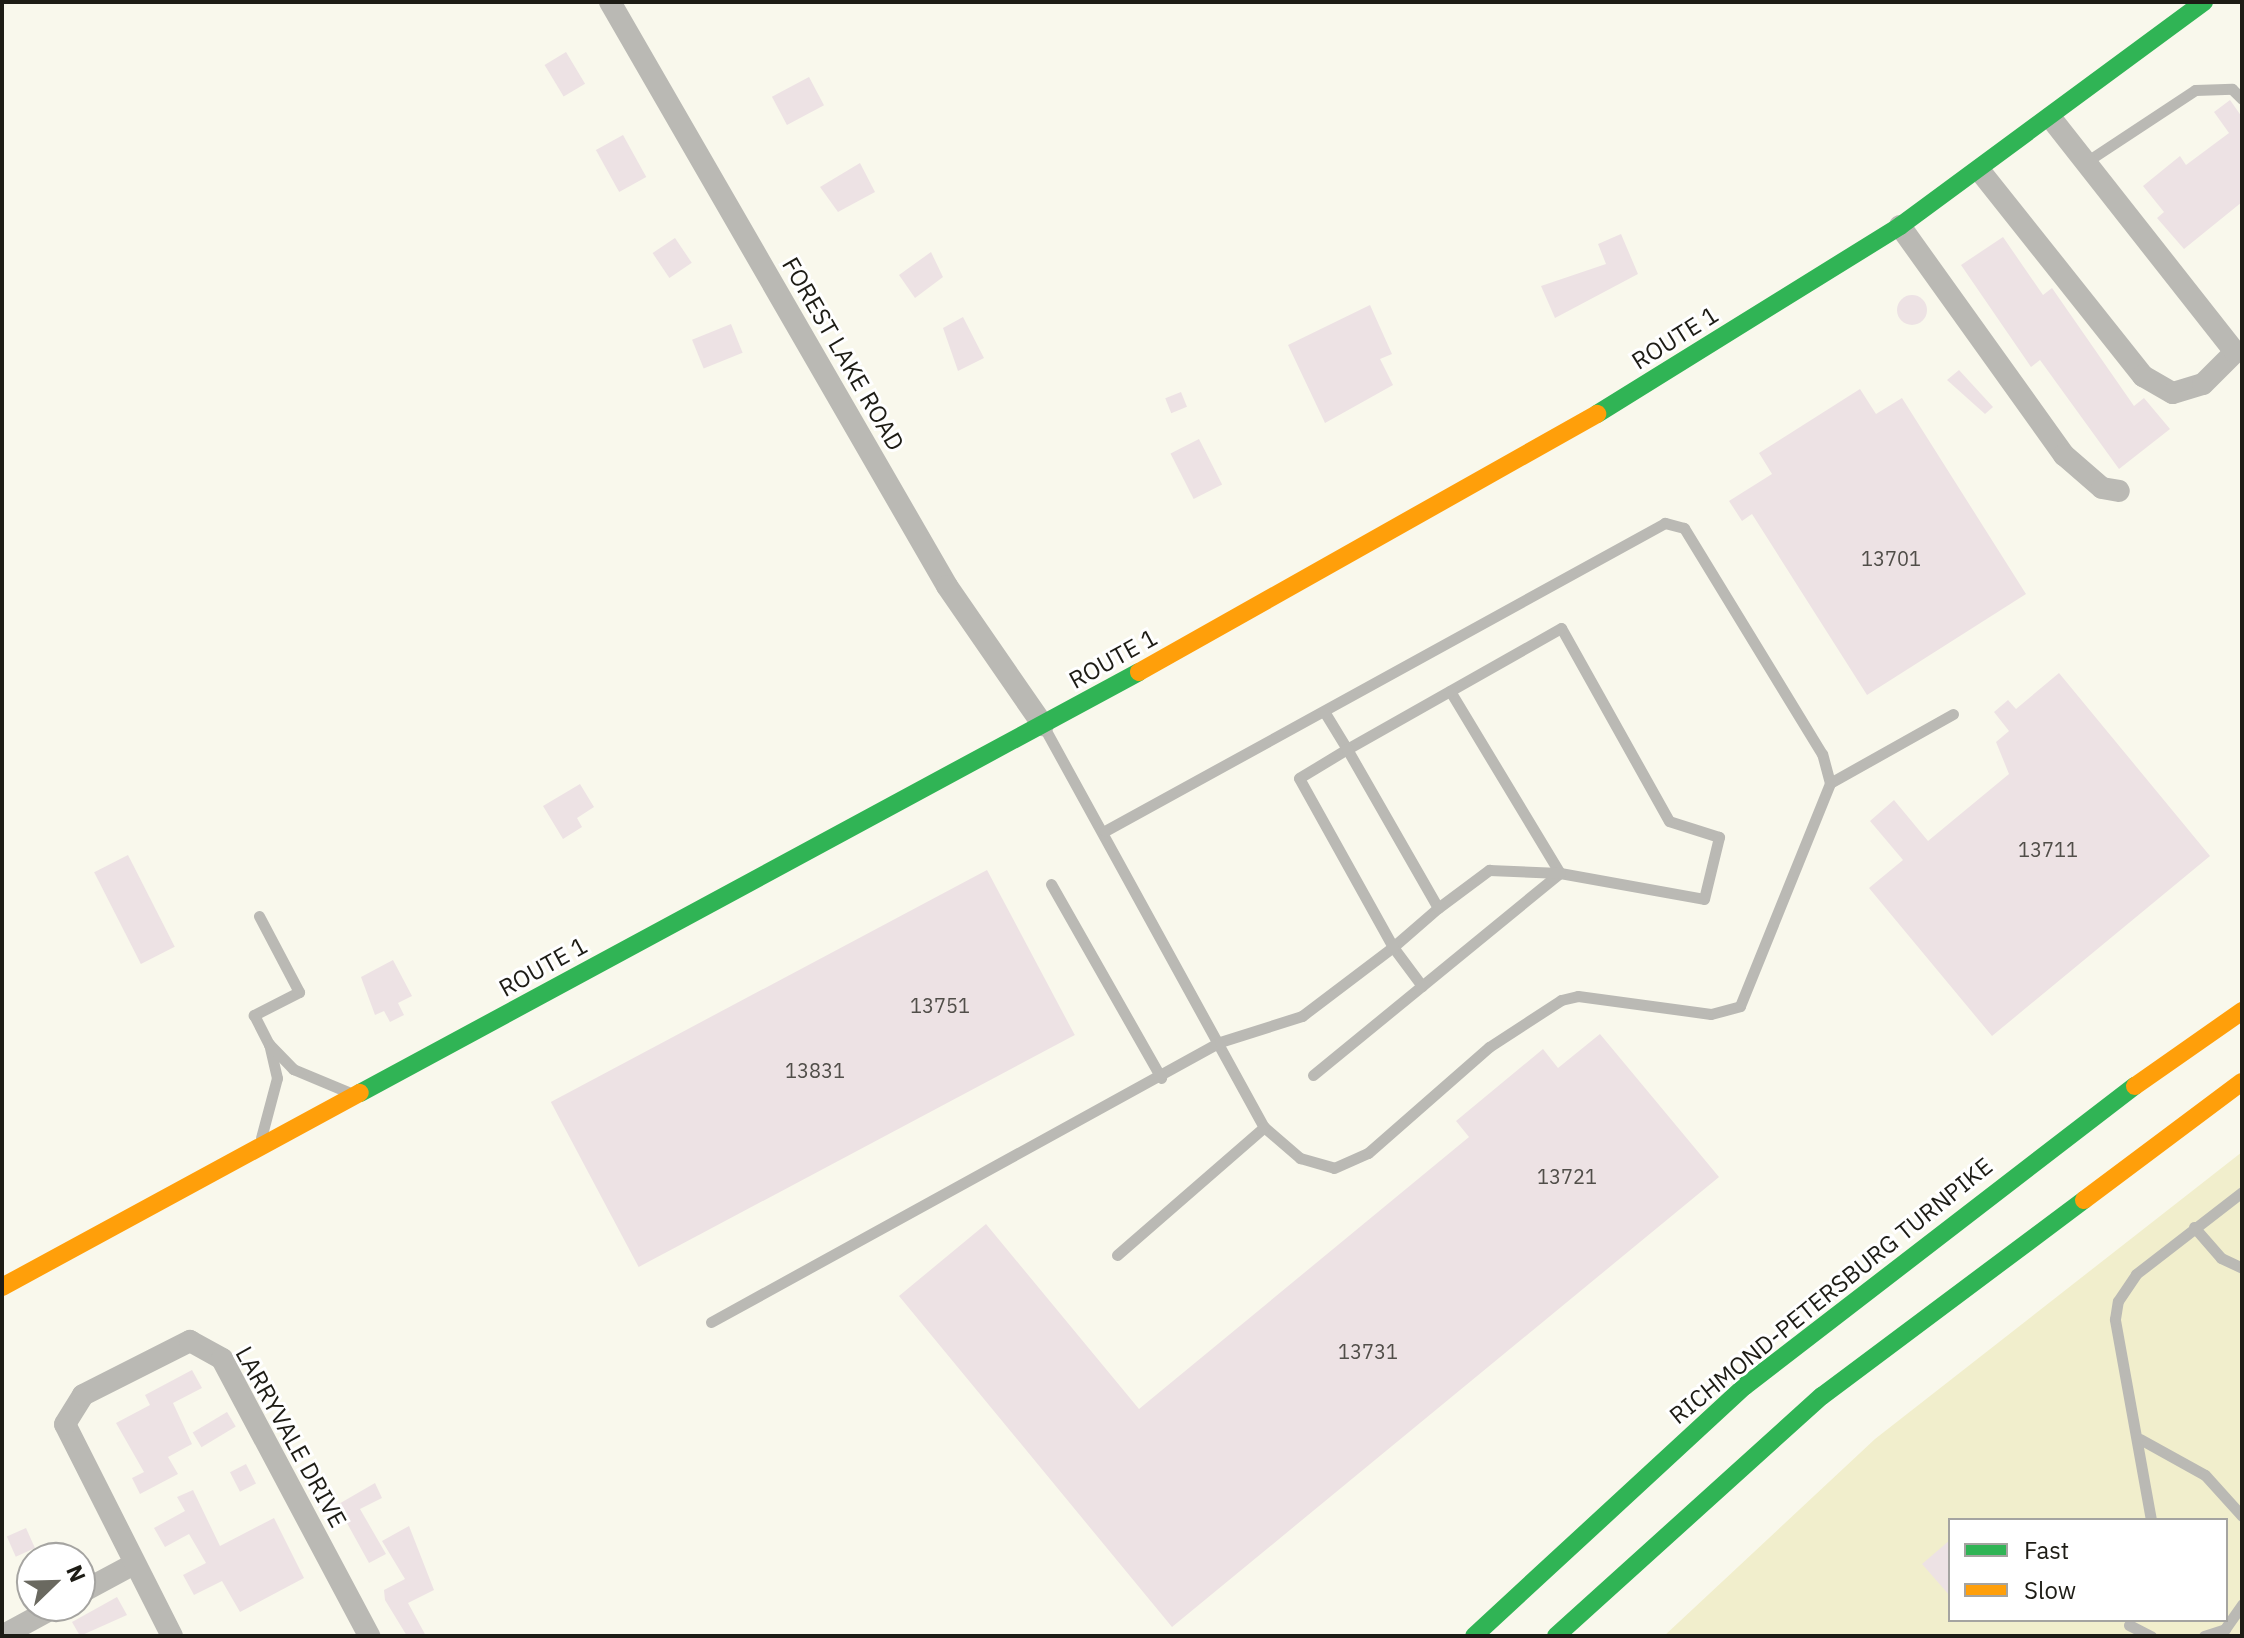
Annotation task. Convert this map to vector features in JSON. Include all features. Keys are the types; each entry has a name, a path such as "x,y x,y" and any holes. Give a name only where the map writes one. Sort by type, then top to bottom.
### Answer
{"main road":[{"name":"ROUTE 1","path":"2,1287 1043,725 1609,407 1900,226 2051,118 2175,17 2204,2"},
{"name":"RICHMOND-PETERSBURG TURNPIKE","path":"1474,1636 1745,1386 2058,1140 2242,1011"},
{"path":"1556,1636 1822,1396 2242,1082"}],"street":[{"name":"FOREST LAKE ROAD","path":"610,2 947,586 1043,725"},
{"path":"1980,171 2143,376 2173,393 2203,384 2235,352 2051,118"},
{"path":"1900,226 2064,455 2102,488 2119,491"},
{"name":"LARRYVALE DRIVE","path":"172,1636 67,1438 69,1411 83,1395 177,1343 203,1343 222,1359 369,1636"},
{"path":"96,1584 134,1564"},
{"path":"2,1636 28,1622"}],"lane":[{"path":"2086,162 2195,90 2232,89 2242,99"},
{"path":"1043,725 1105,831 1264,1127 1300,1158 1334,1168 1368,1153 1489,1047 1561,1000 1578,996 1711,1014 1740,1006 1830,783 1822,754 1675,523 1658,526 1325,713 1105,831"},
{"path":"711,1322 1161,1078 1220,1042 1302,1016 1393,947 1489,870 1560,873 1704,899 1719,837 1669,821 1561,628 1299,778 1393,947 1422,986"},
{"path":"1450,691 1560,873"},
{"path":"1325,713 1438,908"},
{"path":"1830,783 1953,714"},
{"path":"1313,1075 1560,873"},
{"path":"1051,884 1161,1078"},
{"path":"259,916 299,992 254,1015 269,1044 277,1078 259,1147"},
{"path":"269,1044 293,1069 356,1095"},
{"path":"1117,1255 1264,1127"},
{"path":"2151,1518 2140,1439 2115,1319 2118,1301 2136,1274 2242,1192"},
{"path":"2194,1227 2221,1258 2242,1268"},
{"path":"2140,1439 2195,1468 2242,1516"},
{"path":"2204,1636 2223,1633 2242,1604"},
{"path":"2128,1627 2151,1636"}],"shaded area":[{"path":"2242,1152 2242,1636 1664,1636 1875,1439"}],"building":[{"path":"566,52 585,84 564,97 545,65"},
{"path":"809,77 824,105 787,125 772,97"},
{"path":"2230,100 2242,117 2242,202 2184,249 2157,218 2164,212 2143,186 2180,156 2186,165 2229,133 2214,112"},
{"path":"623,135 646,177 619,192 596,150"},
{"path":"860,163 875,192 838,212 820,187"},
{"path":"1621,234 1638,274 1555,318 1541,286 1606,264 1598,244"},
{"path":"2003,237 2043,295 2052,288 2134,406 2144,398 2170,429 2119,469 2040,360 2031,367 1961,265"},
{"path":"675,238 692,263 669,278 653,253"},
{"path":"931,252 943,277 915,298 899,275"},
{"path":"1912,295 1923,299 1927,310 1923,321 1912,325 1901,321 1897,310 1901,299"},
{"path":"1370,305 1392,354 1380,359 1393,385 1325,423 1288,345"},
{"path":"963,317 984,358 958,371 943,328"},
{"path":"731,324 743,353 704,368 692,340"},
{"path":"1959,370 1993,407 1985,414 1947,380"},
{"path":"1860,389 1876,414 1902,398 2026,594 1867,695 1752,514 1742,521 1729,501 1772,474 1759,453"},
{"path":"1181,392 1187,407 1171,413 1165,398"},
{"path":"1199,439 1222,484 1194,499 1170,454"},
{"path":"2059,673 2210,856 1992,1036 1869,888 1903,860 1870,821 1894,800 1928,841 2009,774 1996,742 2009,731 1994,712 2008,700 2016,709"},
{"path":"580,784 594,807 577,818 582,827 563,839 543,806"},
{"path":"128,855 175,947 141,964 94,872"},
{"path":"987,870 1075,1035 639,1267 551,1102"},
{"path":"393,960 412,996 398,1003 404,1015 390,1022 384,1011 375,1015 361,977"},
{"path":"1600,1034 1719,1177 1172,1627 899,1296 986,1224 1139,1409 1469,1137 1456,1121 1543,1049 1558,1068"},
{"path":"192,1370 202,1388 173,1403 192,1444 168,1457 178,1474 140,1494 132,1478 144,1472 116,1423 150,1405 145,1395"},
{"path":"227,1412 236,1427 201,1447 193,1433"},
{"path":"246,1464 256,1484 240,1492 230,1472"},
{"path":"375,1483 382,1498 360,1509 386,1554 369,1563 337,1505"},
{"path":"193,1490 220,1546 274,1518 304,1578 240,1612 222,1581 194,1595 183,1575 206,1563 189,1534 165,1547 154,1528 185,1511 177,1497"},
{"path":"409,1526 434,1590 408,1603 426,1636 407,1636 385,1600 384,1590 405,1579 382,1541"},
{"path":"26,1528 32,1542 16,1542 16,1557 7,1537"},
{"path":"1948,1542 1948,1594 1922,1564"},
{"path":"117,1597 127,1615 80,1636 72,1622 96,1622 96,1609"}],"traffic: fast":[{"path":"1597,414 1900,226 2204,2"},
{"path":"360,1093 1139,672"},
{"path":"1474,1636 1745,1386 2135,1086"},
{"path":"1556,1636 1822,1396 2084,1200"}],"traffic: slow":[{"path":"1139,672 1597,414"},
{"path":"2135,1086 2242,1011"},
{"path":"2084,1200 2242,1082"},
{"path":"2,1287 360,1093"}]}
